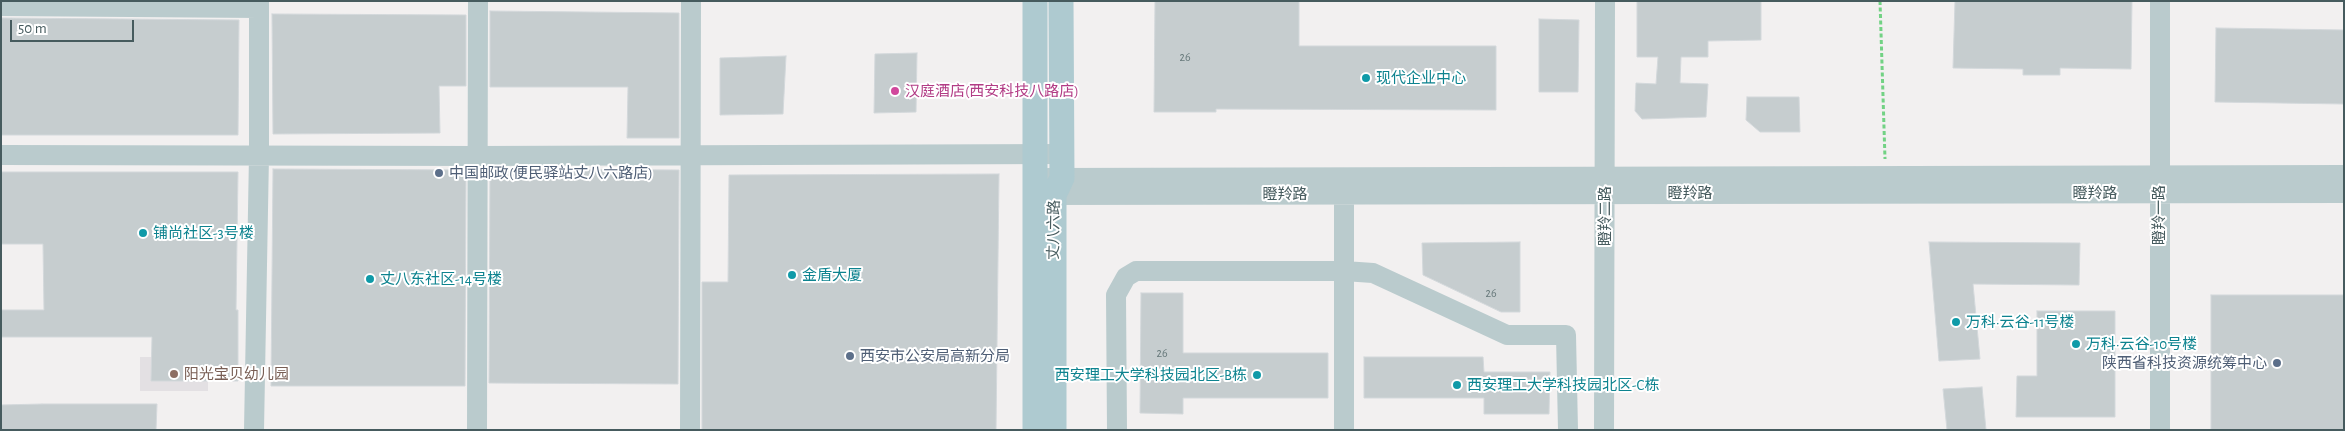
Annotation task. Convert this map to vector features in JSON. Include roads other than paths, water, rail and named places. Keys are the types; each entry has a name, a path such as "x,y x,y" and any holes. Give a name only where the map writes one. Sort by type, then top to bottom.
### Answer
{"main road":[{"name":"丈八六路","path":"1035,1 1048,176 1054,430"},
{"name":"丈八六路","path":"1036,430 1048,176 1061,1"}],"street":[{"path":"477,430 478,1"},
{"path":"690,430 691,1"},
{"name":"瞪羚二路","path":"1604,1 1604,430"},
{"name":"瞪羚一路","path":"2160,1 2160,430"},
{"path":"1,6 259,4 259,155 254,430"},
{"path":"1,155 691,156 1048,176"},
{"name":"瞪羚路","path":"1048,176 1605,186 2159,185 2344,175"},
{"name":"瞪羚路","path":"1048,176 1344,194 1886,177 2159,185 2344,193"},
{"path":"1344,194 1344,430"},
{"path":"1117,430 1116,296 1126,277 1136,271 1344,271 1373,273 1507,336 1566,336 1568,430"}],"place":[{"name":"现代企业中心","path":"1366,78"},
{"name":"汉庭酒店(西安科技八路店)","path":"895,91"},
{"name":"中国邮政(便民驿站丈八六路店)","path":"439,173"},
{"name":"铺尚社区-3号楼","path":"143,233"},
{"name":"金盾大厦","path":"792,275"},
{"name":"丈八东社区-14号楼","path":"370,279"},
{"name":"万科·云谷-11号楼","path":"1956,322"},
{"name":"万科·云谷-10号楼","path":"2076,344"},
{"name":"西安市公安局高新分局","path":"850,356"},
{"name":"陕西省科技资源统筹中心","path":"2277,363"},
{"name":"阳光宝贝幼儿园","path":"174,374"},
{"name":"西安理工大学科技园北区-B栋","path":"1257,375"},
{"name":"西安理工大学科技园北区-C栋","path":"1457,385"}]}
